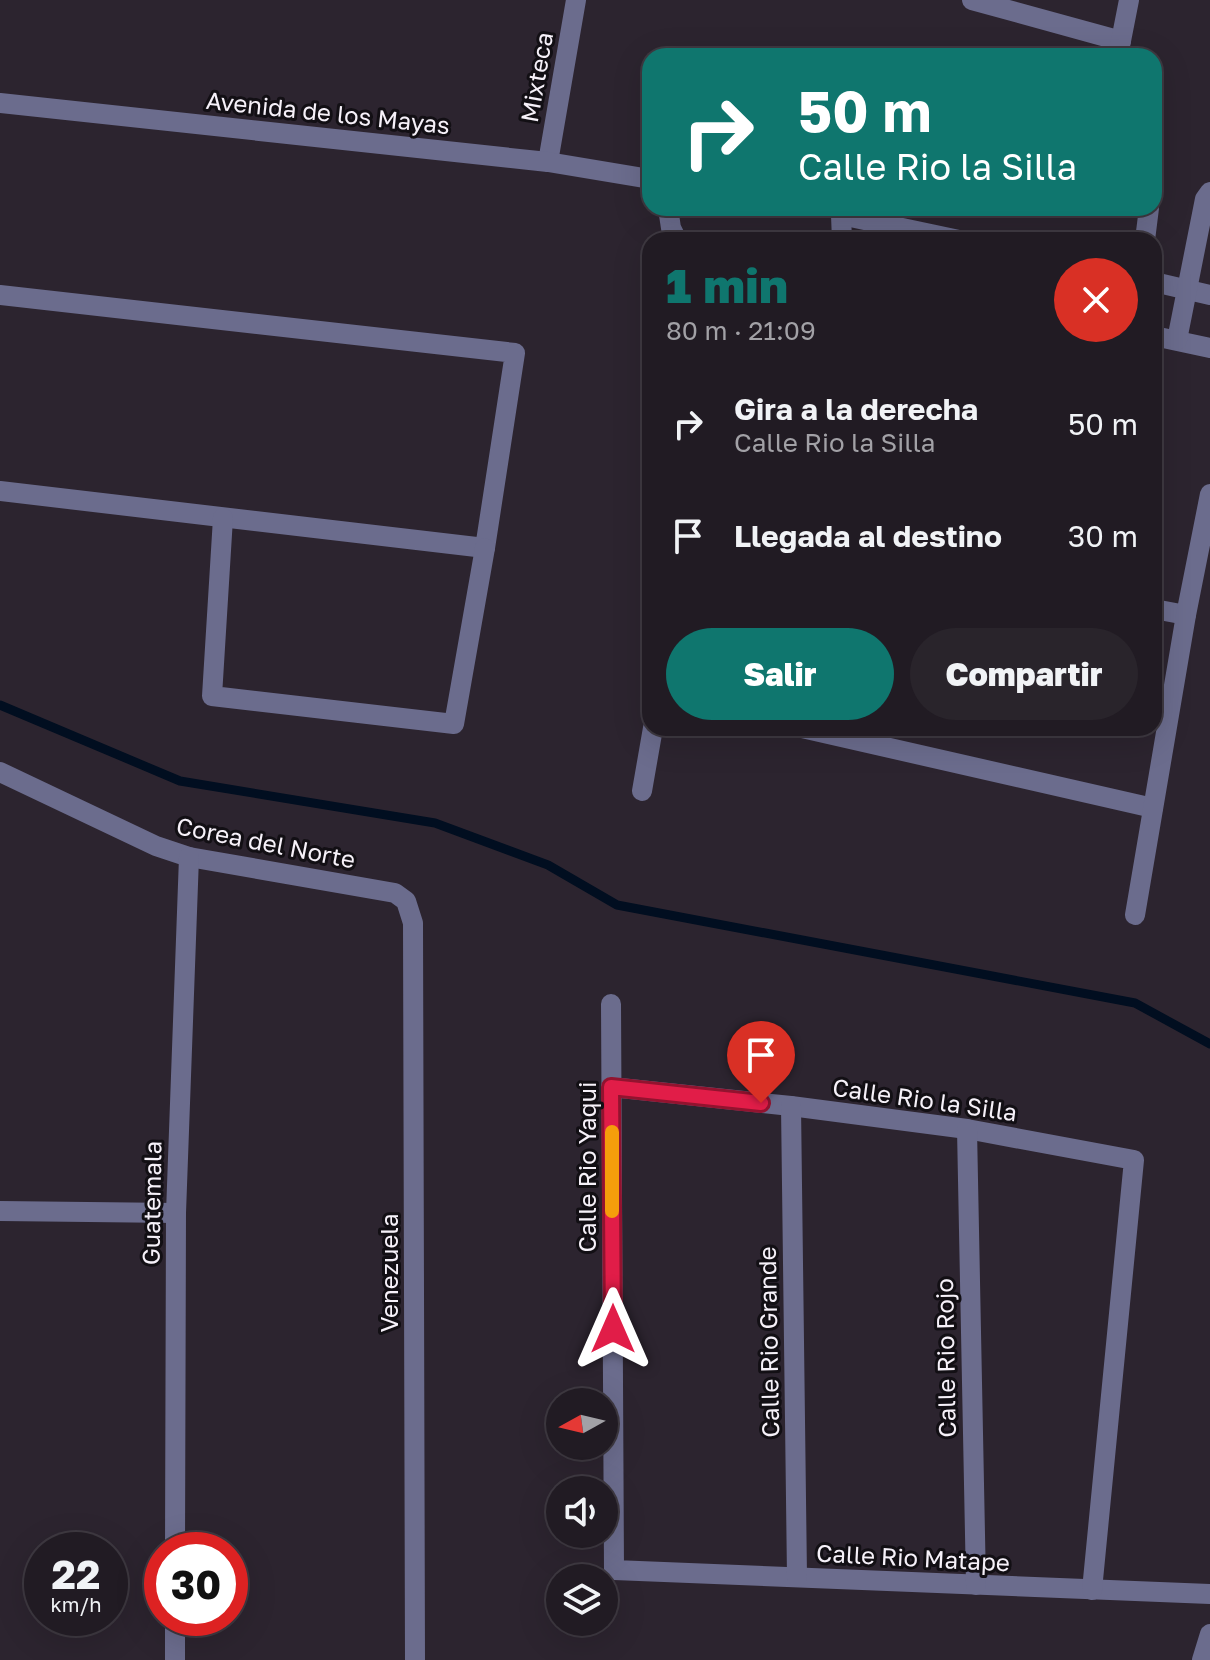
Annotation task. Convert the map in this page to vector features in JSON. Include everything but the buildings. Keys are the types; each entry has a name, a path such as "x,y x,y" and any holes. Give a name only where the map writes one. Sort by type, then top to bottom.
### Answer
{"street":[{"name":"Mixteca","path":"548,162 576,0"},
{"path":"972,0 1120,48 1129,0"},
{"name":"Avenida de los Mayas","path":"0,103 548,162 642,178"},
{"path":"1177,340 1205,199 1210,192"},
{"path":"857,216 925,232"},
{"path":"1162,284 1210,295"},
{"path":"0,295 515,353 454,724 212,696 223,518"},
{"path":"1162,337 1210,348"},
{"path":"0,491 485,548"},
{"path":"1135,915 1186,615 1210,494"},
{"path":"1162,610 1186,615"},
{"path":"642,791 652,736"},
{"path":"837,736 1153,808"},
{"name":"Corea del Norte","path":"0,772 156,846 189,857 395,893"},
{"name":"Guatemala","path":"175,1532 176,1213 189,857"},
{"name":"Venezuela","path":"395,893 406,901 413,923 415,1660"},
{"name":"Calle Rio Yaqui","path":"611,1004 614,1564"},
{"name":"Calle Rio la Silla","path":"611,1087 967,1129 1134,1160 1092,1590"},
{"name":"Calle Rio Grande","path":"791,1106 797,1577"},
{"name":"Calle Rio Rojo","path":"967,1129 976,1585"},
{"path":"0,1211 176,1213"},
{"name":"Calle Rio Matape","path":"618,1570 1210,1594"},
{"path":"1202,1660 1210,1634"},
{"path":"175,1636 175,1660"}],"waterway":[{"path":"0,705 180,781 435,823 548,865 617,905 1135,1003 1210,1044"}],"slow traffic":[{"path":"612,1132 612,1211"}],"route":[{"path":"613,1329 611,1087 761,1103"}]}
